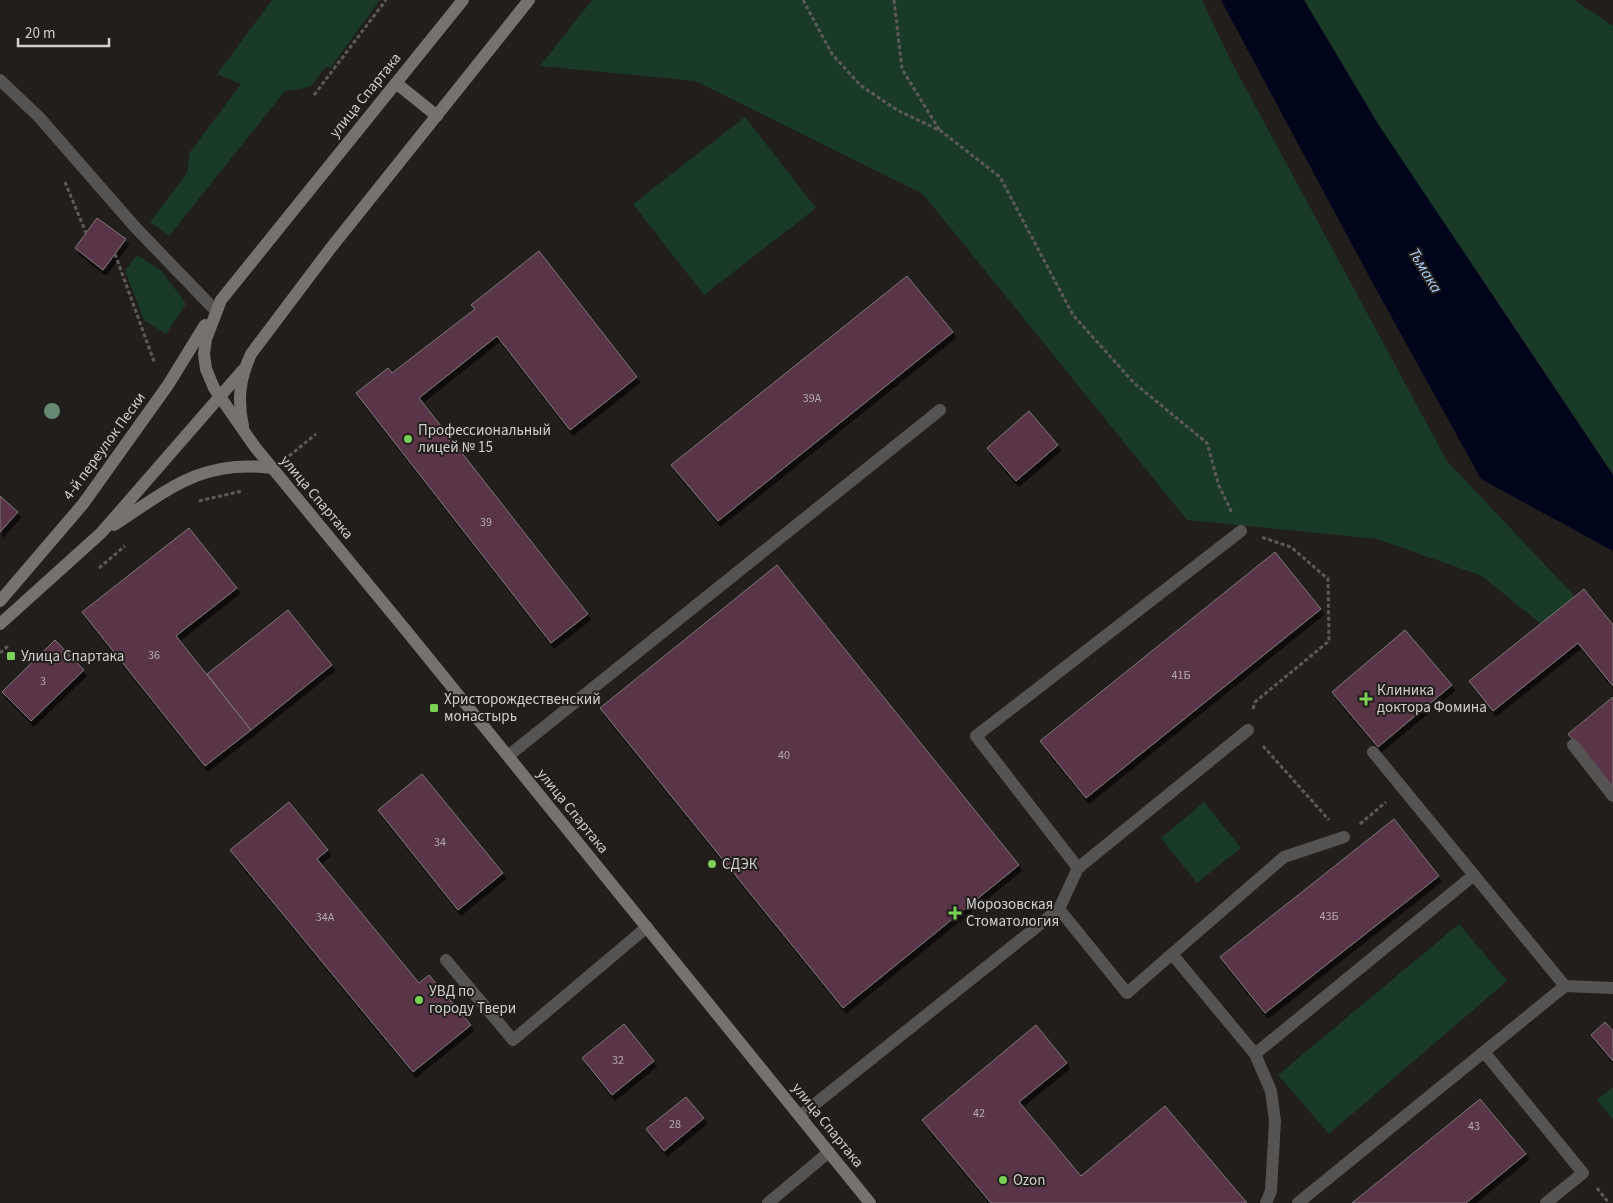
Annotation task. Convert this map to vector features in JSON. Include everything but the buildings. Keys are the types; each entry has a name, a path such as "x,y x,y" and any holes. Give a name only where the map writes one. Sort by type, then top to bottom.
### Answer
{"main road":[{"name":"улица Спартака","path":"463,0 218,305 207,334 204,349 204,364 207,374 214,388 272,468 409,634 870,1203"},
{"name":"улица Спартака","path":"250,439 243,425 239,404 241,383 251,354 313,272 529,0"},
{"path":"396,83 437,116"},
{"name":"4-й переулок Пески","path":"0,601 83,504 168,385 218,305"},
{"path":"0,624 101,533 245,367"},
{"path":"101,533 174,485 193,476 224,467 253,466 272,468"}],"street":[{"path":"0,80 39,117 136,227 218,305"},
{"path":"508,756 940,410"},
{"path":"1078,868 976,736 1241,531"},
{"path":"800,1116 1059,909 1078,868 1248,730"},
{"path":"1573,745 1613,796"},
{"path":"1374,752 1565,986"},
{"path":"1059,909 1127,993 1284,857 1344,837"},
{"path":"1255,1054 1474,875"},
{"path":"446,960 513,1040 647,927"},
{"path":"1172,954 1255,1054 1271,1091 1275,1122 1272,1191 1266,1203"},
{"path":"1298,1203 1565,986 1613,988"},
{"path":"1484,1052 1583,1172 1546,1203"},
{"path":"768,1203 829,1152"}],"path":[{"path":"314,94 386,0"},
{"path":"804,0 832,54 860,85 897,110 940,132 1000,177 1073,315 1134,383 1207,443 1219,486 1241,531 1291,546 1328,579 1329,641 1254,702 1248,730 1344,837 1403,788"},
{"path":"894,0 902,69 940,132"},
{"path":"115,254 157,368 168,385"},
{"path":"272,468 316,434"},
{"path":"198,501 242,491"},
{"path":"98,569 128,543"},
{"path":"0,653 15,640"}],"green space":[{"path":"272,0 380,0 330,68 326,67 310,87 285,91 169,236 150,222 187,173 190,152 241,84 217,74"},
{"path":"592,0 1202,0 1230,59 1447,461 1581,603 1547,629 1482,576 1377,539 1187,520 923,194 695,81 540,66"},
{"path":"1304,0 1574,0 1613,26 1613,475 1378,124"},
{"path":"745,117 816,208 704,295 633,204"},
{"path":"137,255 162,271 186,304 166,334 144,320 125,271"},
{"path":"1204,802 1241,848 1197,883 1161,838"},
{"path":"1459,924 1507,981 1329,1134 1278,1075"},
{"path":"1613,1087 1613,1120 1597,1100"}],"water":[{"name":"Тьмака","path":"1221,0 1304,0 1378,124 1613,475 1613,551 1481,479 1370,278"}],"place":[{"name":"Профессиональный лицей № 15","path":"408,439"},
{"name":"Улица Спартака","path":"11,656"},
{"name":"Клиника доктора Фомина","path":"1366,699"},
{"name":"Христорождественский монастырь","path":"434,708"},
{"name":"СДЭК","path":"712,864"},
{"name":"Морозовская Стоматология","path":"955,913"},
{"name":"УВД по городу Твери","path":"419,1000"},
{"name":"Ozon","path":"1003,1180"}]}
